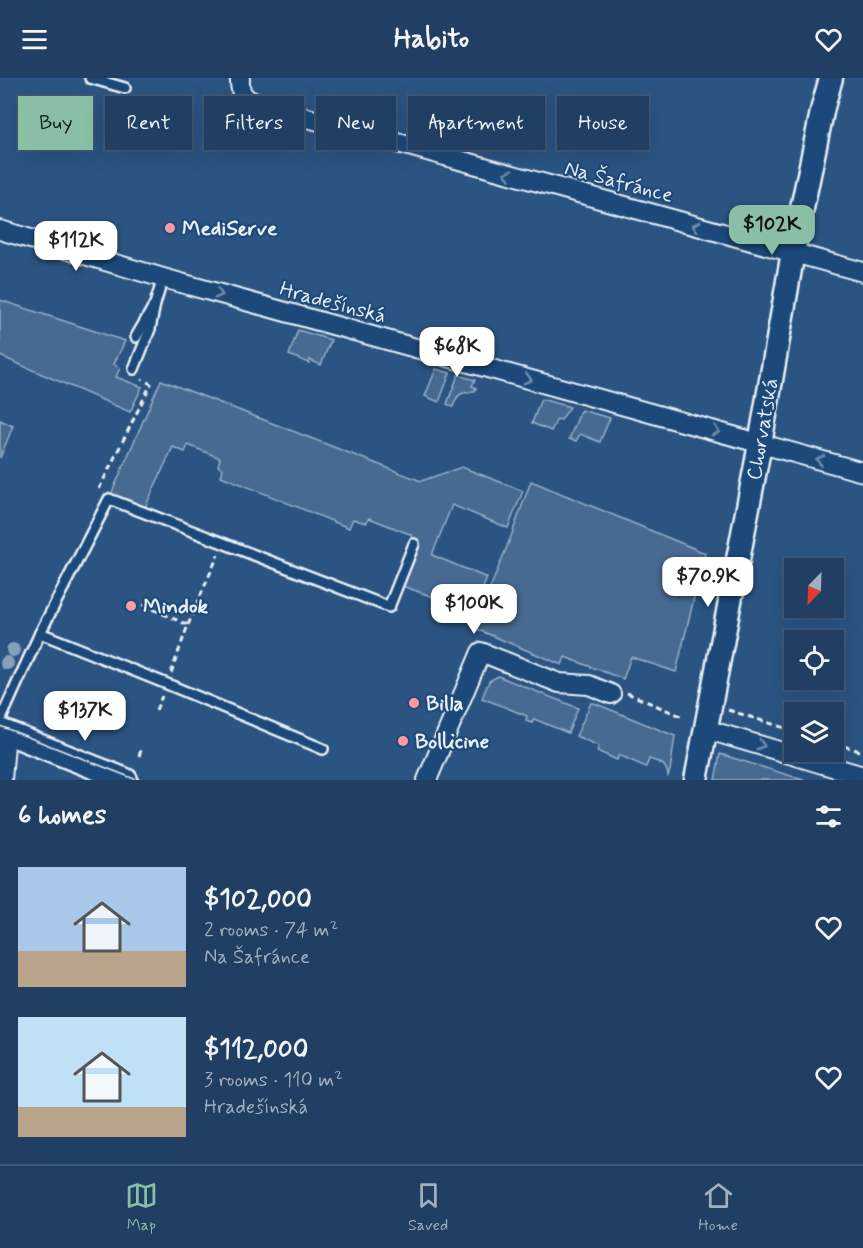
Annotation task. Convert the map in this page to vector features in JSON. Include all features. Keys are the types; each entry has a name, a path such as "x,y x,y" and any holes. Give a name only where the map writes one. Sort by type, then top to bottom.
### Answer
{"street":[{"name":"Na Šafránce","path":"240,78 243,95 261,105 863,272"},
{"name":"Chorvatská","path":"696,780 760,444 793,252 831,78"},
{"name":"Hradešínská","path":"0,230 163,278 863,472"},
{"path":"427,780 481,652 559,683 589,685 617,693"},
{"path":"2,780 2,728 126,780"},
{"path":"705,729 863,776"}],"lane":[{"path":"90,78 125,88"},
{"path":"134,369 150,329 163,278"},
{"path":"136,337 155,304"},
{"path":"2,728 40,633 110,498 389,607 414,544"},
{"path":"40,633 323,749"}],"path":[{"path":"97,492 151,384 132,375 134,369"},
{"path":"171,671 188,625 224,543"},
{"path":"143,605 188,625"},
{"path":"617,693 684,717"},
{"path":"728,710 784,728"},
{"path":"844,746 863,752"},
{"path":"139,756 141,750"}],"shaded area":[{"path":"0,300 125,341 114,364 120,368 116,377 142,387 130,412 0,356"},
{"path":"298,330 331,340 321,365 289,355"},
{"path":"436,369 450,373 439,402 425,396"},
{"path":"458,375 475,380 472,386 476,388 475,391 458,396 453,407 447,404"},
{"path":"161,380 421,481 462,467 523,491 508,528 452,505 432,555 487,578 479,598 459,592 453,604 394,583 412,535 369,518 366,523 353,519 349,528 221,476 223,469 218,466 220,458 188,445 185,452 173,447 143,512 109,499"},
{"path":"541,399 570,407 561,420 557,419 551,431 532,423"},
{"path":"581,410 610,418 600,442 580,434 576,441 569,439"},
{"path":"0,420 13,426 0,458"},
{"path":"531,481 705,553 676,672 631,657 623,679 565,657 562,665 474,628"},
{"path":"498,676 578,708 568,733 534,719 532,723 526,721 527,716 482,698 489,681"},
{"path":"591,703 675,736 668,776 666,768 660,763 649,759 646,767 619,755 617,760 597,751 599,746 576,736"},
{"path":"720,754 804,780 715,780"}],"tram line":[{"path":"0,726 137,780"}],"place":[{"name":"MediServe","path":"170,228"},
{"name":"Mindok","path":"131,606"},
{"name":"Billa","path":"414,703"},
{"name":"Bollicine","path":"403,741"}]}
